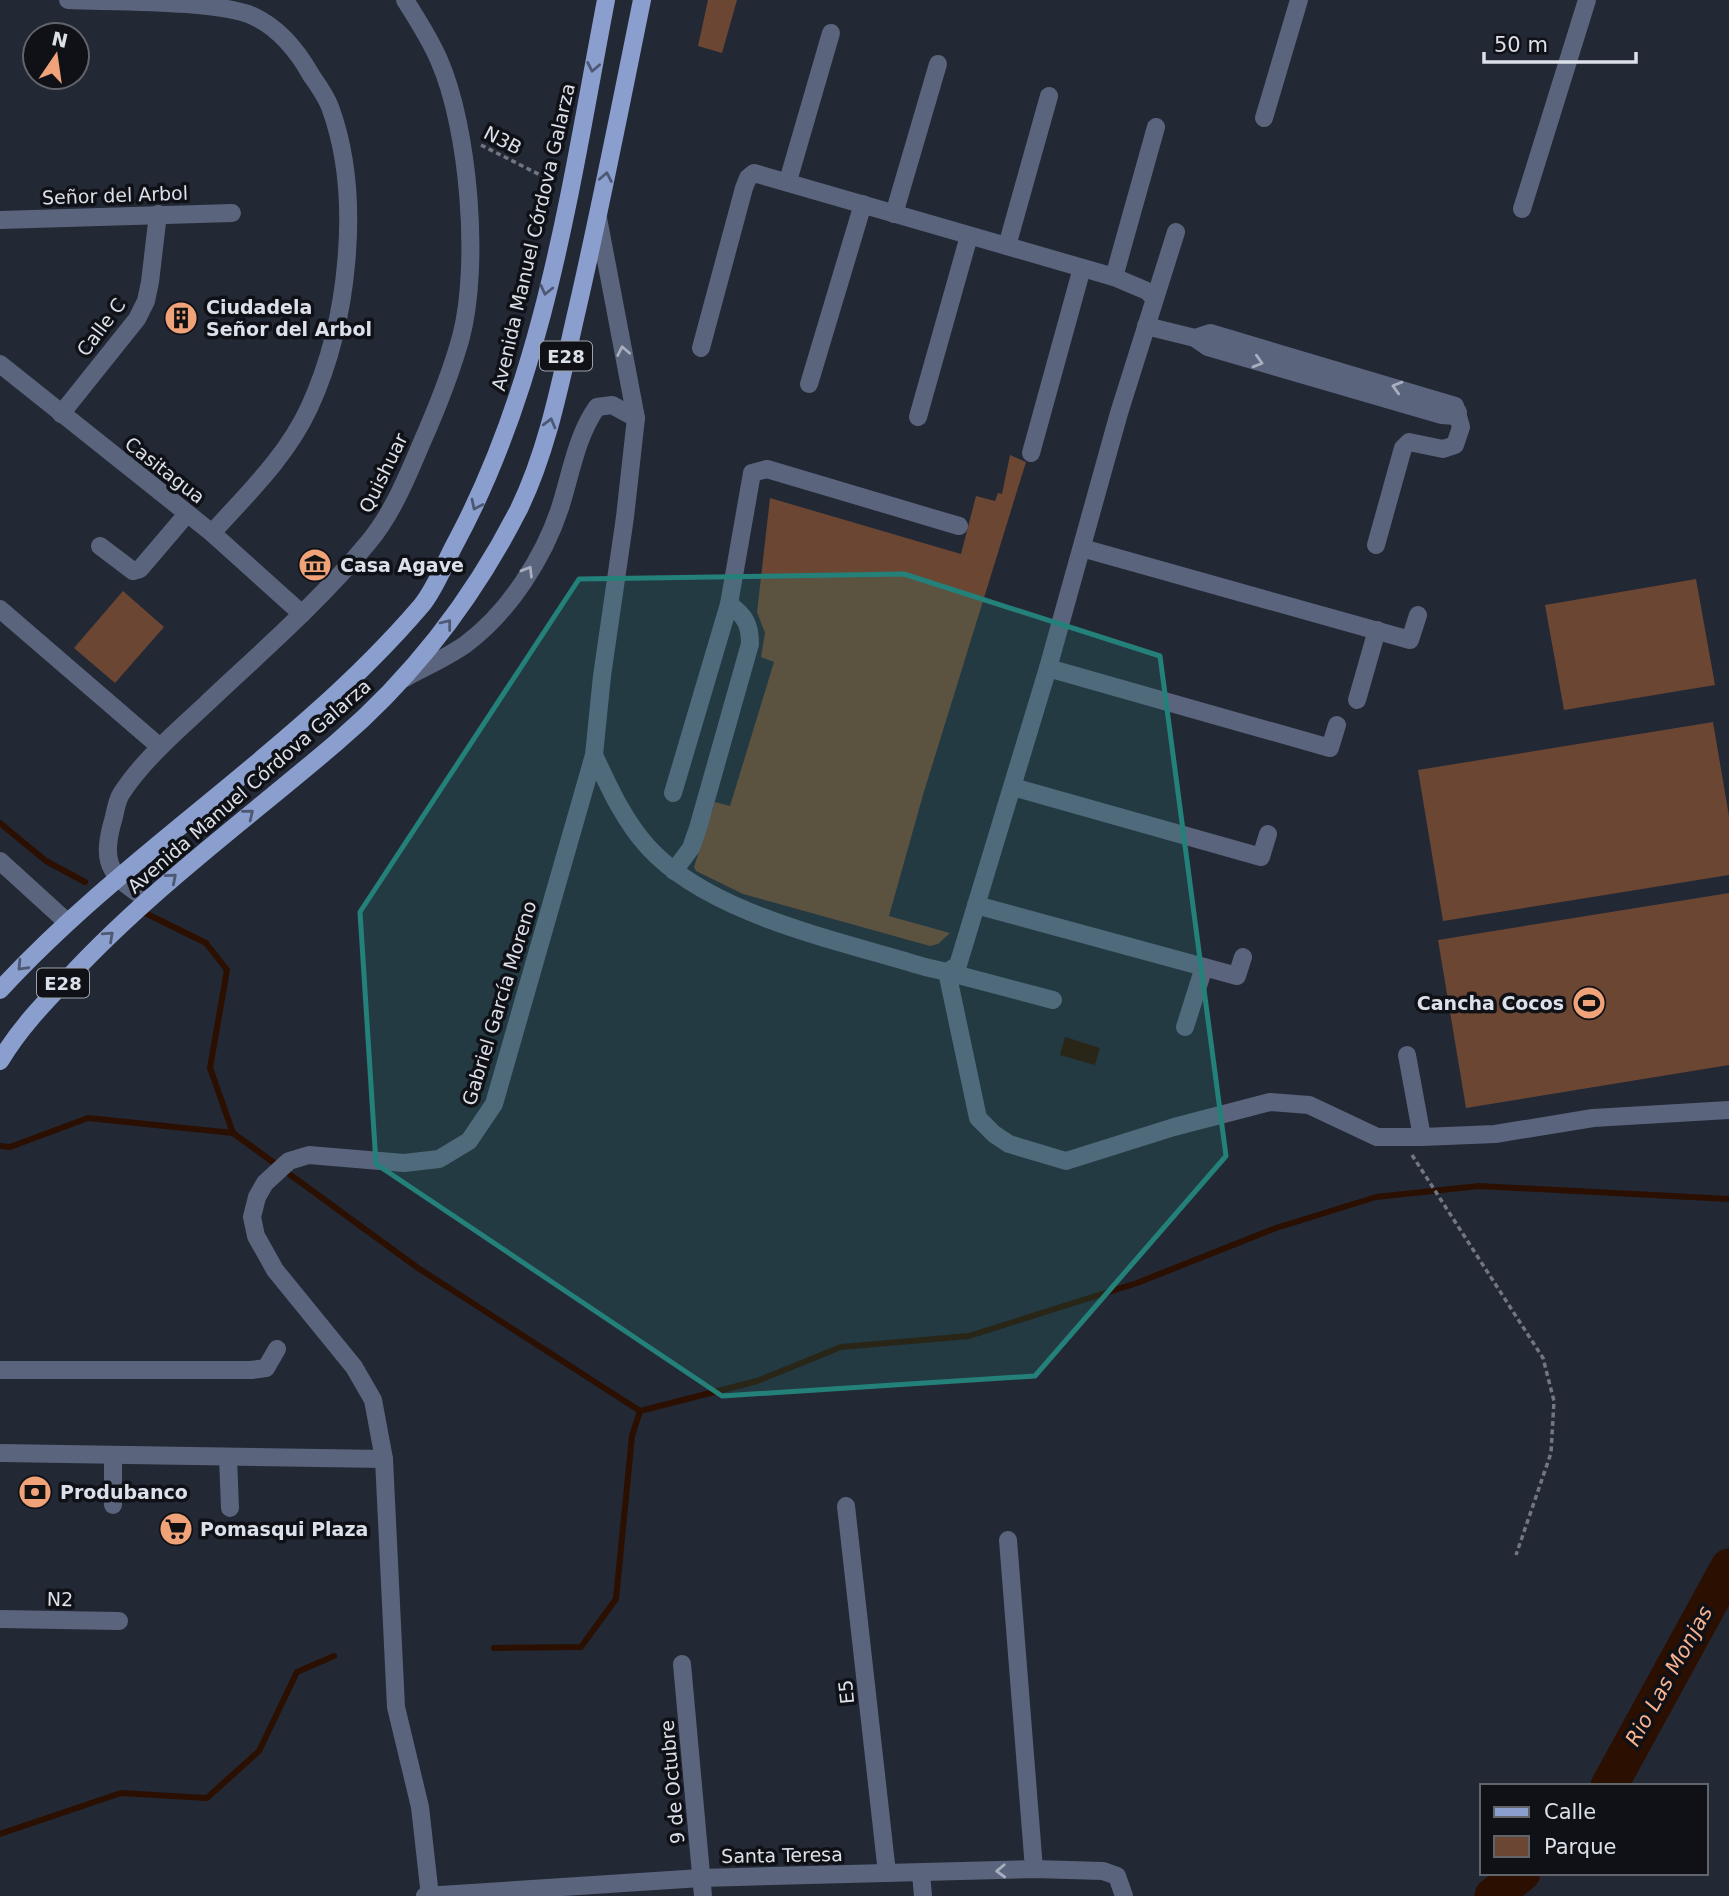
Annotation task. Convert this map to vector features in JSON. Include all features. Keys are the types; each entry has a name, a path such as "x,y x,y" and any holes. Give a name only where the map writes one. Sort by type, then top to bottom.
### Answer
{"main road":[{"name":"Avenida Manuel Córdova Galarza","path":"0,990 68,922 336,696 424,603 494,467 515,411 570,190 606,0"},
{"name":"Avenida Manuel Córdova Galarza","path":"0,1061 16,1033 97,946 196,857 339,741 405,678 465,601 519,507 545,442 598,218 642,0"},
{"path":"176,831 179,849 196,857"}],"street":[{"path":"68,0 223,7 252,15 284,36 330,106 342,165 347,250 340,314 327,363 309,410 277,460 212,533"},
{"name":"Quishuar","path":"119,880 107,861 106,847 120,796 160,747 302,614 368,544 390,512 444,390 461,336 468,295 467,193 460,134 439,61 405,0"},
{"path":"1264,118 1299,0"},
{"path":"1522,209 1587,0"},
{"path":"788,181 831,33"},
{"path":"894,214 938,64"},
{"path":"1007,246 1049,96"},
{"path":"1114,277 1156,127"},
{"path":"701,348 747,178 754,173 1114,277 1147,291 1154,298"},
{"path":"809,384 863,204"},
{"name":"Señor del Arbol","path":"0,220 232,213"},
{"name":"Calle C","path":"61,414 137,318 146,301 158,214"},
{"name":"Gabriel García Moreno","path":"428,1896 420,1807 396,1707 384,1459 373,1400 368,1388 275,1270 253,1228 254,1205 272,1174 299,1157 309,1155 418,1162 439,1159 469,1141 494,1104 594,755 636,418 598,218"},
{"path":"947,972 958,965 1048,668 1154,298 1176,232"},
{"path":"918,417 969,236"},
{"path":"1031,453 1082,268"},
{"path":"1146,326 1195,338 1208,347 1442,415 1455,416 1458,412 1461,427 1455,445 1443,449 1409,442 1403,448 1376,545"},
{"name":"Casitagua","path":"0,363 212,533 302,614"},
{"path":"405,678 466,644 495,617 520,584 552,531 579,441 597,407 612,405 636,418"},
{"path":"673,793 729,604 750,477 756,470 767,470 960,526"},
{"path":"100,546 134,571 140,569 187,514"},
{"path":"1082,548 1410,640 1418,615"},
{"path":"674,871 691,848 698,828 750,644 750,627 743,614 729,604"},
{"path":"0,609 160,747"},
{"path":"1357,700 1377,630"},
{"path":"1048,668 1331,748 1337,725"},
{"path":"594,755 633,828 674,871 703,892 791,925 947,972 1053,1000"},
{"path":"1013,787 1261,858 1268,834"},
{"path":"0,861 68,922"},
{"path":"119,880 148,900"},
{"path":"976,905 1237,976 1243,957"},
{"path":"1185,1027 1204,967"},
{"path":"947,972 978,1118 994,1135 1010,1144 1066,1161 1185,1124 1270,1102 1309,1105 1377,1137 1402,1138 1495,1134 1593,1118 1729,1110"},
{"path":"1407,1055 1422,1137"},
{"path":"0,1370 251,1370 266,1368 277,1349"},
{"path":"0,1453 384,1459"},
{"path":"113,1455 113,1505"},
{"path":"228,1458 230,1508"},
{"name":"E5","path":"846,1506 887,1873"},
{"path":"1008,1540 1034,1869"},
{"name":"N2","path":"0,1619 120,1621"},
{"name":"9 de Octubre","path":"682,1664 702,1887"},
{"name":"Santa Teresa","path":"428,1896 702,1887 887,1873 1034,1869 1103,1871 1117,1876 1124,1896"},
{"path":"921,1873 923,1896"}],"path":[{"name":"N3B","path":"460,134 570,190"},
{"path":"1402,1138 1536,1347 1546,1369 1554,1401 1551,1453 1516,1555"}],"highlighted area":[{"path":"904,574 1160,656 1226,1156 1035,1376 722,1396 376,1164 360,912 579,579"}],"green space":[{"path":"708,0 737,0 722,53 698,46"},
{"path":"1010,455 1026,462 923,795 889,916 950,933 938,944 930,946 743,894 696,871 694,867 715,802 730,806 774,662 761,657 765,633 757,612 770,498 961,554 976,496 995,501 998,493 1002,494"},
{"path":"1696,579 1715,685 1564,710 1545,605"},
{"path":"123,591 164,627 115,683 74,648"},
{"path":"1713,722 1729,816 1729,875 1443,921 1418,770"},
{"name":"Cancha Cocos","path":"1729,893 1729,1065 1466,1108 1438,940"}],"shaded area":[{"path":"1065,1037 1100,1048 1095,1065 1060,1055"}],"waterway":[{"path":"0,823 46,861 85,882"},
{"path":"141,911 206,943 227,970 210,1068 233,1133 418,1268 640,1411"},
{"path":"0,1146 10,1147 88,1118 233,1133"},
{"path":"494,1648 581,1647 616,1599 632,1436 640,1411 757,1381 841,1347 969,1336 1137,1283 1276,1228 1376,1197 1479,1186 1729,1199"},
{"name":"Rio Las Monjas","path":"1610,1784 1729,1567"},
{"path":"0,1834 121,1793 207,1798 259,1751 297,1672 334,1656"},
{"name":"Rio Las Monjas","path":"1493,1896 1519,1875"}],"place":[{"name":"Ciudadela Señor del Arbol","path":"181,318"},
{"name":"Casa Agave","path":"315,565"},
{"name":"Cancha Cocos","path":"1589,1003"},
{"name":"Produbanco","path":"35,1492"},
{"name":"Pomasqui Plaza","path":"176,1529"}]}
